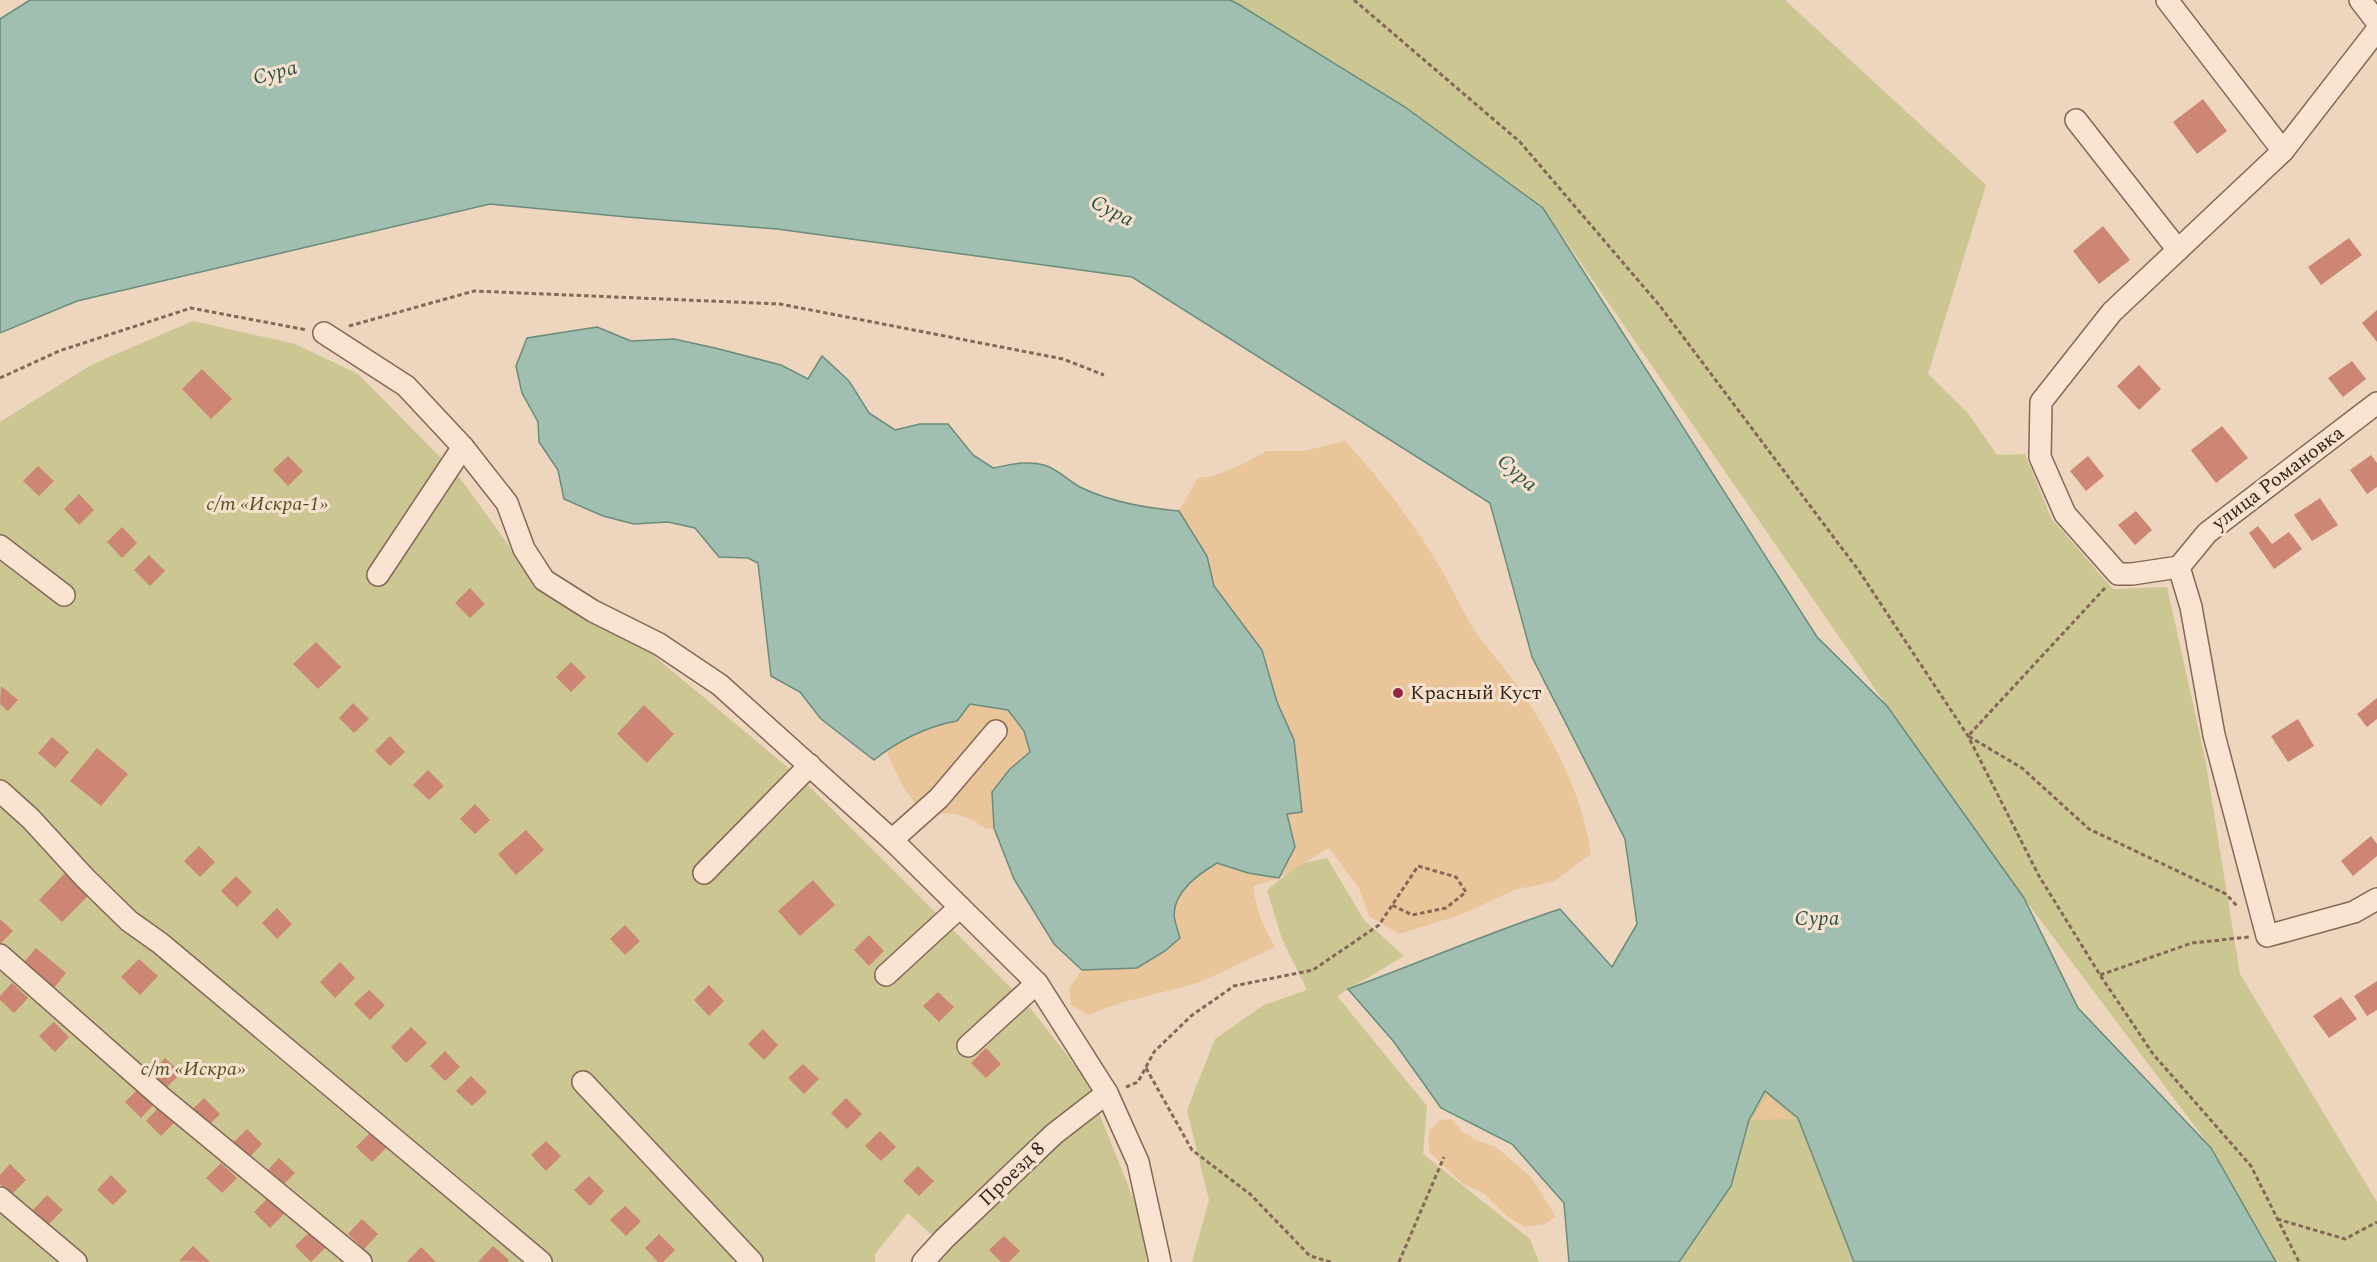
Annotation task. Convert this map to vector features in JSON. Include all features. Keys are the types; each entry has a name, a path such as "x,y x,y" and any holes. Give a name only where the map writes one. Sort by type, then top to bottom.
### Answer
{"street":[{"path":"2167,0 2283,150"},
{"path":"2360,0 2377,22"},
{"path":"2377,30 2283,150 2112,312 2041,402 2040,457 2065,514 2118,574 2132,574 2182,563 2214,735 2267,936 2354,912 2377,899"},
{"path":"2076,120 2178,250"},
{"path":"324,333 406,386 463,447 507,503 524,549 544,580 593,611 659,644 720,684 892,840 1037,983 1107,1093 1138,1162 1160,1262"},
{"name":"улица Романовка","path":"2182,563 2207,533 2377,403"},
{"path":"378,575 463,447"},
{"path":"0,546 64,596"},
{"path":"892,840 939,798 996,731"},
{"path":"704,873 810,765"},
{"path":"0,791 31,819 85,878 129,921 160,943 541,1262"},
{"path":"886,975 960,908"},
{"path":"0,955 137,1076 361,1262"},
{"path":"968,1046 1037,983"},
{"path":"583,1082 752,1262"},
{"name":"Проезд 8","path":"923,1262 1054,1134 1107,1093"},
{"path":"0,1198 76,1262"}],"path":[{"path":"1354,0 1520,142 1660,306 1859,571 1968,736 2039,876 2100,975 2154,1054 2251,1166 2299,1262"},
{"path":"0,378 59,351 191,308 324,333 474,291 780,304 1063,359 1104,375"},
{"path":"1968,736 2118,574"},
{"path":"1968,736 2022,768 2089,829 2226,894 2242,911"},
{"path":"1107,1093 1138,1082 1154,1053 1191,1016 1233,986 1313,970 1379,926 1392,905 1418,866 1456,877 1466,892 1446,908 1412,915 1392,905"},
{"path":"2100,975 2192,943 2267,936"},
{"path":"1146,1068 1192,1150 1250,1194 1310,1256 1331,1262"},
{"path":"1399,1262 1444,1157"},
{"path":"2277,1219 2345,1239 2377,1222"}],"green space":[{"path":"1220,0 1785,0 1986,185 1928,374 1967,412 1997,455 2025,454 2051,518 2113,589 2167,587 2205,758 2240,974 2377,1202 2377,1262 2276,1262 2211,1148 2024,898 1887,706 1543,208"},
{"path":"193,321 295,344 358,374 457,474 538,586 648,651 803,780 1028,1005 1085,1078 1136,1205 1147,1262 931,1262 945,1247 908,1213 875,1254 875,1262 0,1262 0,422 91,365"},
{"path":"1327,858 1364,920 1404,956 1337,996 1427,1106 1423,1154 1530,1239 1539,1262 1192,1262 1209,1200 1187,1110 1215,1039 1264,1005 1307,990 1282,939 1267,890 1300,864"},
{"path":"1765,1091 1798,1118 1854,1262 1679,1262 1731,1186 1749,1120"}],"sand":[{"name":"Красный Куст","path":"1345,441 1414,527 1439,565 1477,633 1516,684 1542,724 1573,787 1587,831 1591,854 1553,882 1517,889 1460,915 1399,934 1369,916 1359,888 1329,848 1279,878 1295,847 1287,814 1302,812 1294,740 1237,619 1214,586 1207,556 1179,511 1198,478 1213,476 1267,451 1304,451"},
{"path":"970,704 1008,710 1024,731 1030,753 1010,769 992,792 994,828 986,829 973,820 956,814 939,813 915,803 902,785 886,750 938,724 957,721"},
{"path":"1217,862 1248,873 1279,878 1253,886 1261,918 1275,947 1198,983 1120,1003 1088,1015 1071,1005 1069,989 1082,970 1137,968 1180,939 1174,915 1178,898 1189,884"},
{"path":"1767,1095 1795,1119 1751,1120"},
{"path":"1451,1119 1463,1132 1476,1140 1496,1147 1531,1177 1556,1217 1545,1224 1525,1227 1508,1217 1485,1194 1462,1183 1429,1152 1429,1131 1440,1120"}],"water":[{"name":"Сура","path":"30,0 1230,0 1238,4 1405,107 1543,208 1817,637 1887,706 2024,898 2078,1008 2211,1148 2276,1262 1854,1262 1798,1118 1765,1091 1749,1120 1731,1186 1679,1262 1569,1262 1564,1203 1512,1144 1441,1108 1394,1042 1348,989 1560,909 1612,967 1637,924 1625,839 1532,657 1490,503 1132,277 777,229 490,204 77,301 0,333 0,19"},
{"path":"597,327 631,341 674,339 715,348 781,365 808,379 822,356 849,381 869,413 895,430 920,424 948,424 973,455 993,468 1025,463 1044,465 1080,487 1103,497 1141,506 1179,511 1207,556 1214,586 1262,650 1277,702 1294,740 1302,812 1287,814 1295,847 1279,878 1248,873 1217,863 1195,878 1178,898 1174,915 1180,938 1165,951 1137,968 1082,970 1054,944 1014,879 994,828 992,792 1010,769 1030,752 1024,731 1008,710 970,704 957,721 913,735 874,760 821,719 800,692 771,676 758,563 748,558 719,557 695,528 668,522 634,524 603,516 564,499 558,470 539,442 538,422 522,393 516,366 527,338"}],"building":[{"path":"2203,99 2227,131 2197,154 2173,122"},
{"path":"2103,226 2130,260 2099,284 2073,251"},
{"path":"2349,238 2362,255 2321,285 2308,267"},
{"path":"2377,310 2377,342 2362,323"},
{"path":"2352,361 2366,379 2343,397 2328,378"},
{"path":"2139,365 2161,389 2139,410 2117,386"},
{"path":"202,369 232,399 211,419 182,389"},
{"path":"2222,426 2248,458 2216,483 2191,450"},
{"path":"2371,455 2377,463 2377,487 2367,494 2350,470"},
{"path":"288,456 303,471 288,486 273,470"},
{"path":"2088,456 2104,476 2086,491 2070,471"},
{"path":"38,466 54,481 39,496 23,481"},
{"path":"79,494 94,510 79,525 64,509"},
{"path":"2320,498 2338,525 2312,541 2294,515"},
{"path":"2136,511 2152,530 2135,545 2118,525"},
{"path":"2258,526 2272,544 2289,532 2302,549 2274,569 2249,533"},
{"path":"122,527 137,543 122,558 107,542"},
{"path":"149,555 165,571 150,586 134,570"},
{"path":"470,588 485,604 470,618 455,603"},
{"path":"316,642 341,667 318,689 293,664"},
{"path":"571,662 586,677 571,692 556,677"},
{"path":"1,686 18,700 8,711 0,704"},
{"path":"2377,698 2377,719 2367,727 2357,714"},
{"path":"353,703 369,719 354,733 339,718"},
{"path":"644,705 674,734 647,763 617,734"},
{"path":"2298,719 2314,746 2288,762 2271,736"},
{"path":"390,736 405,752 390,766 375,751"},
{"path":"52,737 69,752 55,768 38,753"},
{"path":"97,748 128,774 101,806 70,781"},
{"path":"428,770 444,786 429,800 413,785"},
{"path":"475,804 490,820 475,834 460,819"},
{"path":"526,830 544,850 516,875 498,854"},
{"path":"2371,836 2377,844 2377,856 2353,876 2341,861"},
{"path":"199,846 215,862 200,877 184,861"},
{"path":"66,872 89,895 62,922 39,900"},
{"path":"236,876 252,892 237,907 221,891"},
{"path":"813,880 835,905 800,936 778,911"},
{"path":"277,908 292,924 277,939 262,923"},
{"path":"0,919 13,931 0,944"},
{"path":"625,925 640,941 625,955 610,939"},
{"path":"869,935 884,951 869,966 854,950"},
{"path":"36,948 66,973 53,989 23,963"},
{"path":"139,959 158,976 140,995 121,977"},
{"path":"340,962 355,978 335,998 320,982"},
{"path":"2377,981 2377,1010 2367,1016 2354,996"},
{"path":"12,983 28,998 14,1013 0,1000 0,996"},
{"path":"709,985 724,1001 709,1016 694,1000"},
{"path":"369,990 385,1005 370,1020 354,1004"},
{"path":"938,992 954,1007 939,1022 923,1006"},
{"path":"2341,997 2357,1019 2329,1038 2313,1016"},
{"path":"54,1022 69,1037 55,1052 39,1036"},
{"path":"411,1027 427,1043 406,1063 391,1047"},
{"path":"763,1029 778,1045 764,1060 748,1044"},
{"path":"986,1048 1001,1064 986,1078 971,1063"},
{"path":"445,1051 460,1067 445,1081 430,1066"},
{"path":"165,1058 181,1073 166,1088 151,1073"},
{"path":"803,1064 819,1079 804,1094 788,1078"},
{"path":"471,1076 487,1092 472,1106 456,1091"},
{"path":"140,1087 156,1102 141,1118 125,1102"},
{"path":"204,1098 220,1114 205,1129 189,1113"},
{"path":"846,1098 862,1114 847,1129 831,1113"},
{"path":"160,1106 176,1121 161,1136 146,1121"},
{"path":"247,1129 262,1144 248,1159 232,1144"},
{"path":"880,1131 896,1147 881,1161 865,1146"},
{"path":"371,1132 387,1147 372,1162 356,1147"},
{"path":"546,1141 561,1156 546,1171 531,1155"},
{"path":"279,1158 295,1173 280,1188 265,1173"},
{"path":"221,1163 237,1178 222,1193 206,1178"},
{"path":"10,1164 26,1180 11,1195 0,1184 0,1175"},
{"path":"918,1166 934,1181 919,1196 903,1181"},
{"path":"111,1175 127,1191 113,1205 97,1190"},
{"path":"589,1176 604,1191 590,1206 574,1190"},
{"path":"47,1195 63,1210 48,1225 33,1210"},
{"path":"269,1197 285,1213 270,1228 254,1212"},
{"path":"625,1206 641,1221 626,1236 610,1220"},
{"path":"362,1219 378,1234 364,1249 348,1234"},
{"path":"310,1232 326,1247 311,1262 295,1246"},
{"path":"659,1234 675,1250 663,1262 658,1262 645,1248"},
{"path":"1004,1236 1020,1251 1009,1262 1001,1262 989,1250"},
{"path":"193,1246 210,1262 179,1261"},
{"path":"493,1246 509,1260 508,1262 478,1262"},
{"path":"421,1247 436,1262 407,1262"}],"place":[{"name":"Красный Куст","path":"1398,693"}],"park label":[{"name":"с/т «Искра-1»","path":"267,504"},
{"name":"с/т «Искра»","path":"193,1069"}]}
